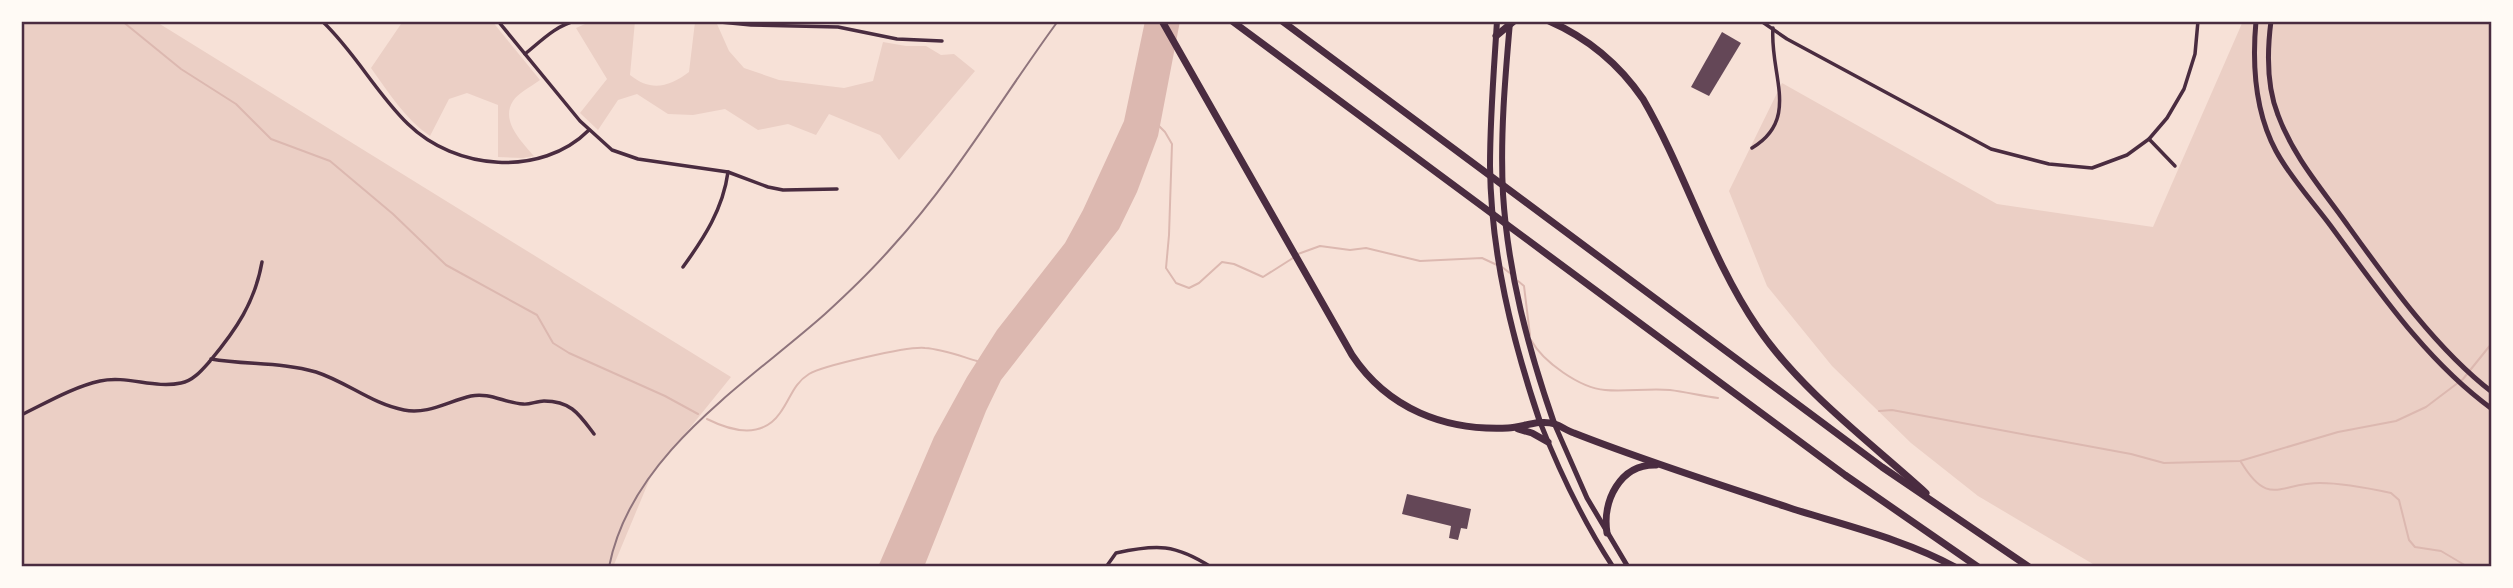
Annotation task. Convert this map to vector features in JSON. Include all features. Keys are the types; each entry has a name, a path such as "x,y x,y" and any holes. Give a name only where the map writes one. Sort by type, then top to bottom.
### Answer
{"highway":[{"path":"1162,21 1358,363 1388,395 1423,416 1470,428 1511,428 1540,422 1554,423 1575,434 1664,465 1905,544 1955,567"},
{"path":"1232,21 1845,475 1978,567"},
{"path":"1282,21 1809,412 1950,514 2029,567"},
{"path":"1549,21 1597,49 1619,69 1639,93 1656,123 1734,289 1778,355 1821,398 1950,514"},
{"path":"1496,36 1511,22"},
{"path":"1511,428 1532,433 1548,442"},
{"path":"1606,533 1606,511 1616,486 1624,477 1642,466 1664,465"}],"main road":[{"path":"1497,21 1490,134 1492,205 1499,271 1510,324 1548,442 1584,519 1613,567"},
{"path":"2256,21 2253,52 2255,85 2276,151 2389,305 2436,358 2492,409"},
{"path":"2271,21 2268,45 2269,79 2277,113 2294,151 2393,287 2437,338 2492,392"},
{"path":"1511,22 1503,133 1503,191 1514,281 1530,354 1554,423 1577,477 1606,533 1629,567"},
{"path":"2340,239 2351,230"}],"street":[{"path":"322,21 351,51 404,120 421,135 443,148 484,159 520,163 559,153 589,130"},
{"path":"498,21 589,130 612,150 638,159 728,172 783,190 837,189"},
{"path":"524,54 566,23 576,21"},
{"path":"710,21 838,27 897,39 942,41"},
{"path":"1761,21 1787,39 1991,149 2049,164 2092,168 2127,155 2149,139 2176,103 2184,89 2196,54 2198,21"},
{"path":"1752,148 1766,140 1776,127 1780,108 1771,48 1773,28"},
{"path":"2149,139 2175,166"},
{"path":"683,267 709,231 728,172"},
{"path":"21,415 72,391 101,381 118,380 159,385 183,383 205,368 231,336 258,285 262,262"},
{"path":"211,359 239,364 291,365 320,373 381,404 407,411 426,411 474,395 501,397 523,404 557,401 575,410 594,434"},
{"path":"1105,567 1116,553 1145,547 1170,547 1189,553 1211,567"}],"shaded area":[{"path":"21,21 155,21 731,377 651,476 613,567 27,567 21,562"},
{"path":"397,21 492,21 540,80 518,95 513,101 509,116 514,131 534,156 498,157 498,105 467,93 449,99 430,136 413,122 371,68 401,24"},
{"path":"592,21 635,21 630,75 645,84 660,86 689,72 695,22 717,24 729,51 744,68 779,80 844,88 873,81 883,42 926,46 941,55 954,54 975,71 899,160 880,135 829,114 816,135 788,124 758,130 725,109 693,115 668,114 637,94 618,100 598,130 580,113 607,79 576,28"},
{"path":"1145,21 1180,21 1158,136 1137,192 1119,229 1001,380 924,567 878,567 934,437 967,377 997,330 1065,243 1083,210 1124,121"},
{"path":"2243,21 2492,21 2492,567 2098,567 1978,496 1911,443 1832,366 1767,286 1729,191 1782,83 1997,204 2153,227"}],"building":[{"path":"1722,32 1741,43 1709,96 1691,87"},
{"path":"1407,494 1471,509 1467,529 1461,528 1458,540 1449,538 1451,526 1402,514"}],"waterway":[{"path":"122,21 181,69 236,104 271,139 330,161 393,214 446,265 537,315 553,343 698,414"},
{"path":"1158,125 1172,144 1166,268 1176,283 1189,288 1199,283 1222,262 1234,264 1263,277 1293,258"},
{"path":"1298,254 1320,246 1350,250 1366,248 1420,261 1482,258 1497,265"},
{"path":"1502,267 1511,274"},
{"path":"1518,281 1524,286 1530,335"},
{"path":"1531,340 1553,365 1574,379 1595,388 1670,390 1718,398"},
{"path":"1879,411 1892,410 2131,454 2164,463 2240,461 2338,432 2396,421 2426,407 2463,379 2492,343"},
{"path":"707,419 736,429 764,427 780,413 796,387 809,374 866,357 925,348 977,361"},
{"path":"2241,462 2259,485 2267,489 2329,483 2391,493 2399,500 2409,540 2415,547 2441,551 2468,567"}],"railway":[{"path":"609,567 621,527 641,490 666,456 727,395 825,314 884,256 958,165 1058,21"}]}
